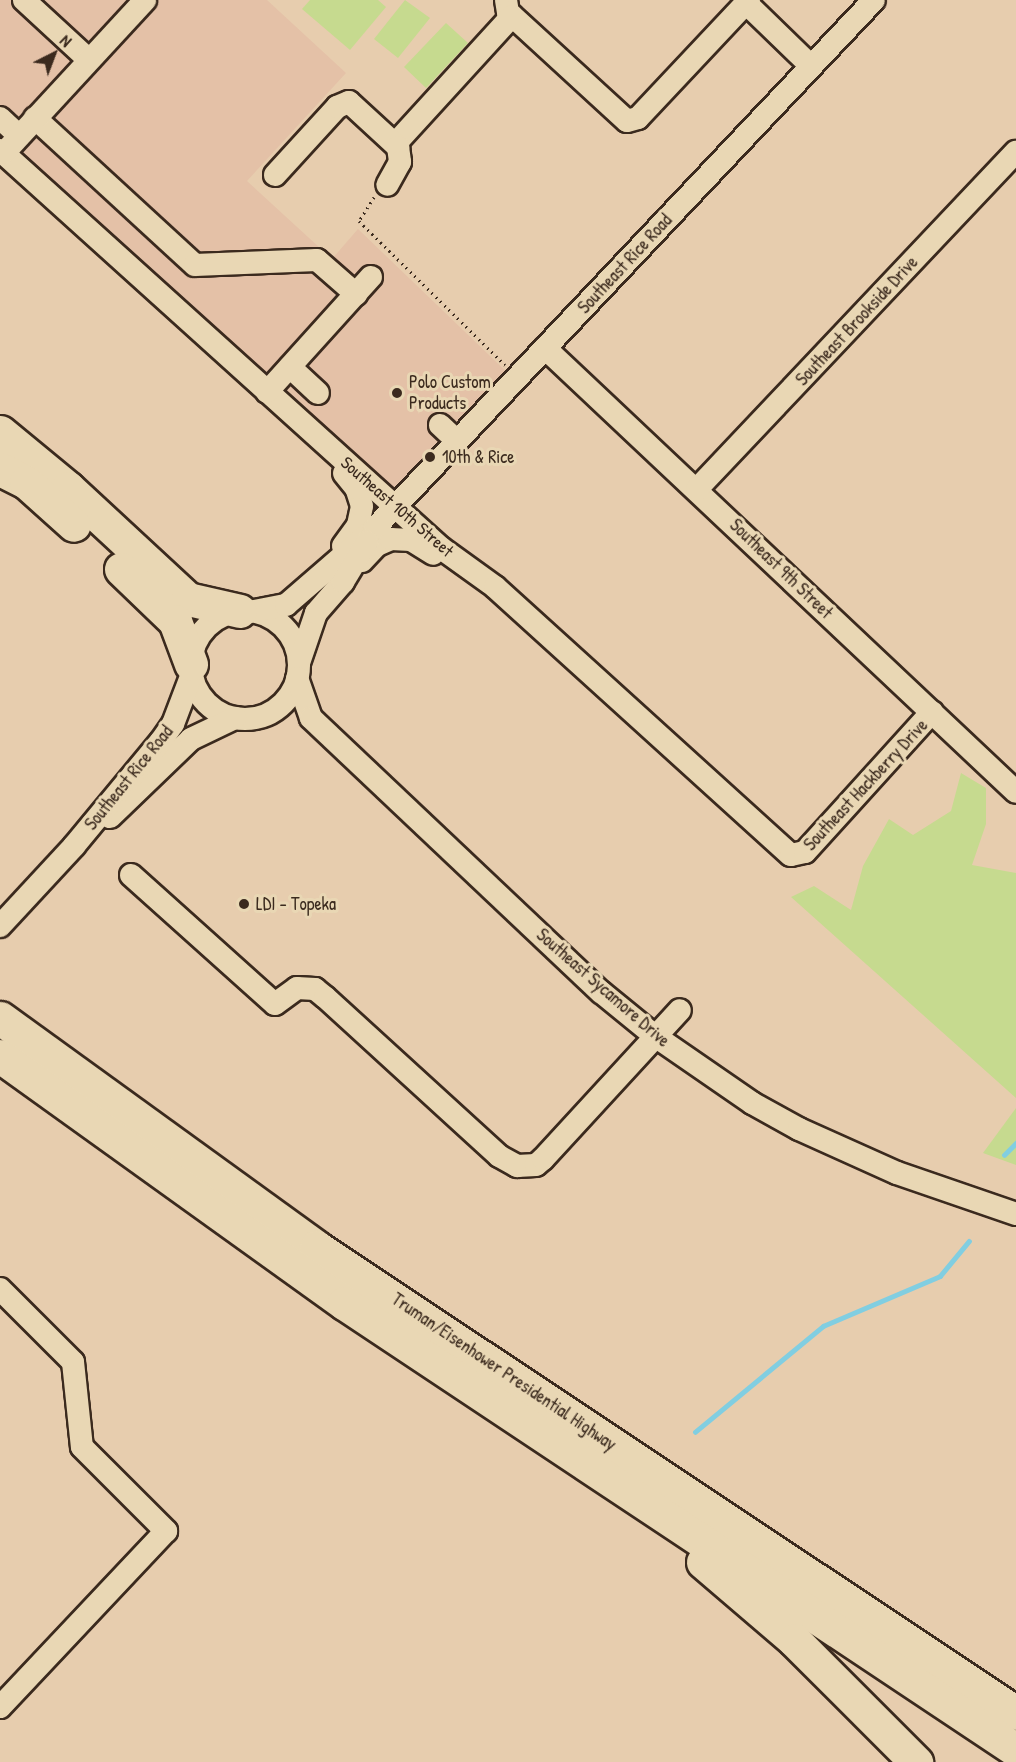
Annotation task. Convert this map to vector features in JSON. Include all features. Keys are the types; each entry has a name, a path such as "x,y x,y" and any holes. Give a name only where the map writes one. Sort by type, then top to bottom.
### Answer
{"highway":[{"path":"0,432 68,488 188,599 220,610 245,611"},
{"path":"0,469 26,482 53,505 170,617 181,631 191,669"},
{"name":"Truman/Eisenhower Presidential Highway","path":"1,1018 316,1247 1016,1713"},
{"name":"Truman/Eisenhower Presidential Highway","path":"0,1056 236,1229 1016,1750"},
{"path":"582,1461 794,1640 916,1762"}],"street":[{"path":"24,0 89,60"},
{"path":"2,152 20,136 145,0"},
{"name":"Southeast Rice Road","path":"298,671 316,613 334,575 375,528 874,0"},
{"path":"396,142 509,8 618,117 632,121 747,1 812,66"},
{"path":"275,175 343,103 356,105 396,142 400,162 382,188"},
{"path":"0,118 20,136"},
{"path":"36,118 195,265 317,260 356,294"},
{"name":"Southeast 10th Street","path":"2,152 395,507 469,569 495,587 787,852 798,855"},
{"name":"Southeast Brookside Drive","path":"697,489 1016,152"},
{"path":"267,392 371,277"},
{"name":"Southeast 9th Street","path":"545,348 1016,792"},
{"path":"290,367 318,393"},
{"path":"440,425 458,441"},
{"path":"311,432 361,498 358,525 334,575"},
{"path":"334,575 377,545 391,539 411,540 469,569"},
{"name":"Southeast Rice Road","path":"245,611 286,605 334,575"},
{"path":"245,611 268,617 284,629 295,645 298,671 279,707 258,717 235,718 210,706 198,692 191,669 198,639 205,628 227,614 245,611"},
{"name":"Southeast Rice Road","path":"2,923 74,846 173,724 191,669"},
{"name":"Southeast Sycamore Drive","path":"298,671 311,718 601,992 655,1036 752,1103 799,1129 897,1173 1016,1214"},
{"name":"Southeast Hackberry Drive","path":"798,855 932,712"},
{"name":"Southeast Rice Road","path":"74,846 119,810 191,739 235,718"},
{"path":"131,875 275,1004 297,988 315,990 325,997 499,1156 517,1166 536,1165 543,1159 680,1010"},
{"path":"0,1289 73,1362 82,1447 166,1532 0,1707"}],"path":[{"path":"382,188 359,221 508,368"}],"shaded area":[{"path":"0,0 267,0 346,73 247,181 332,259 358,229 515,380 395,507 0,150"}],"green space":[{"path":"310,0 378,0 386,7 350,50 302,9"},
{"path":"405,0 430,18 398,58 374,39"},
{"path":"446,23 468,43 426,88 404,67"},
{"path":"961,773 986,788 986,824 972,865 1016,873 1016,1098 791,897 814,886 851,910 863,866 889,819 913,835 951,811"},
{"path":"1016,1108 1016,1165 983,1153"}],"waterway":[{"path":"1004,1155 1016,1143"},
{"path":"695,1432 823,1326 940,1276 969,1241"}],"place":[{"name":"Polo Custom Products","path":"397,393"},
{"name":"10th & Rice","path":"430,457"},
{"name":"LDI - Topeka","path":"244,904"}]}
